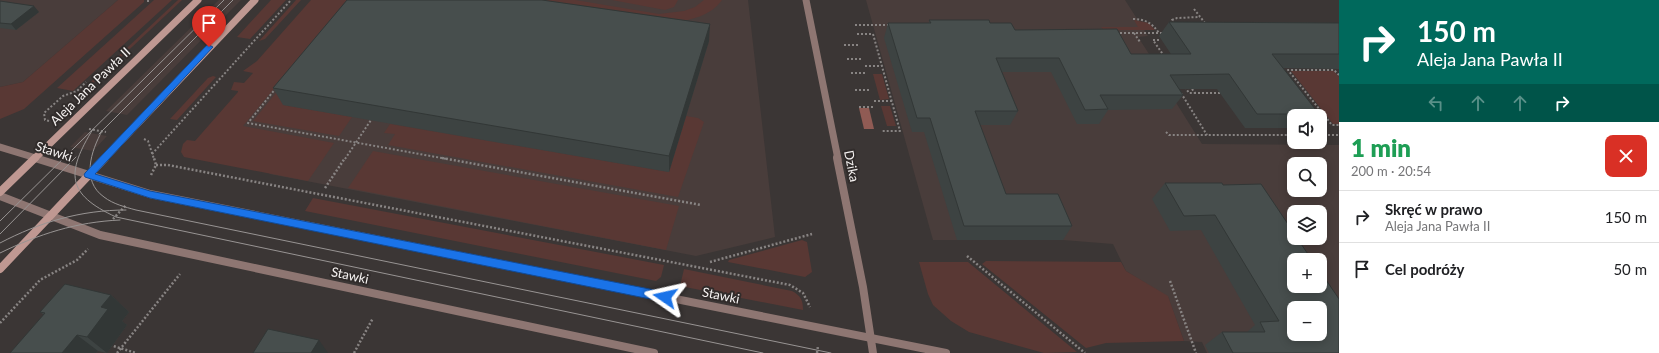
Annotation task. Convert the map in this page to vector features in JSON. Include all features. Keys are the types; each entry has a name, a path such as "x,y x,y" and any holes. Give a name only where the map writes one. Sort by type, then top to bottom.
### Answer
{"main road":[{"name":"Aleja Jana Pawła II","path":"0,192 198,0"},
{"path":"0,269 255,0"}],"street":[{"name":"Dzika","path":"806,0 862,281 873,353"},
{"name":"Stawki","path":"0,147 137,191 946,353"},
{"name":"Stawki","path":"0,196 100,235 654,353"}],"path":[{"path":"152,154 291,0"},
{"path":"1194,9 1208,28"},
{"path":"1175,28 1172,22 1175,19 1200,18"},
{"path":"1113,33 1160,33 1150,22 1140,19 1133,19"},
{"path":"855,25 893,25"},
{"path":"1134,33 1140,42"},
{"path":"857,34 873,34 900,131 881,131"},
{"path":"1159,40 1154,40 1166,59"},
{"path":"844,45 860,45"},
{"path":"847,59 863,59"},
{"path":"865,66 882,66"},
{"path":"1339,75 1334,70 1288,70 1332,125 1339,126"},
{"path":"851,73 867,74"},
{"path":"49,121 45,120 44,113 63,96 76,91 88,80"},
{"path":"1183,85 1189,94 1221,93"},
{"path":"278,86 248,123 701,205"},
{"path":"1192,89 1195,94"},
{"path":"855,90 871,90"},
{"path":"1179,91 1207,135"},
{"path":"874,101 892,101"},
{"path":"859,106 875,107"},
{"path":"325,188 371,120"},
{"path":"89,129 110,132"},
{"path":"1166,132 1169,135 1287,135"},
{"path":"1327,135 1339,135"},
{"path":"0,323 40,280 77,260 152,174 156,165 148,141 141,138"},
{"path":"156,165 168,165 790,285 798,288 804,294 808,299 811,310"},
{"path":"710,262 812,234"},
{"path":"967,256 1086,353"},
{"path":"117,353 180,274"},
{"path":"1170,281 1196,353"},
{"path":"354,353 373,318"},
{"path":"110,345 136,353"}],"shaded area":[{"path":"0,0 118,0 23,82 0,87"},
{"path":"118,0 144,0 144,2 24,109 0,119 0,87 23,82"},
{"path":"154,0 172,0 73,91 57,88"},
{"path":"178,0 182,0 83,93 80,92"},
{"path":"219,0 241,0 127,115 106,111"},
{"path":"271,0 286,0 250,39 237,37"},
{"path":"296,0 301,0 265,39 259,41"},
{"path":"311,0 347,0 243,126 334,143 308,181 184,157 181,152 183,144 187,140 195,141 238,92 231,90 234,82 244,83 253,73 243,71 257,61"},
{"path":"339,0 748,0 775,237 696,256 270,174 225,134"},
{"path":"352,0 283,105 352,117 339,136 253,121"},
{"path":"524,0 575,0 659,14 684,11 695,7 704,0 722,0 706,14 693,19 673,23"},
{"path":"612,0 678,0 674,7 665,10"},
{"path":"866,0 1125,0 1148,36 1138,37 1162,74 1158,74 1202,144 1287,145 1287,149 1327,149 1327,145 1339,145 1339,353 1207,353 1202,342 1184,341 1168,297 1126,271 1113,244 1063,240 933,240"},
{"path":"1134,20 1149,23 1155,30 1104,30 1101,27 1138,27"},
{"path":"1291,71 1334,71 1339,77 1339,124 1333,124 1327,116 1327,109 1321,109"},
{"path":"873,74 882,74 889,99 880,100"},
{"path":"213,76 216,77 177,120 170,119 208,78"},
{"path":"881,106 890,106 896,126 887,126"},
{"path":"859,108 869,108 874,129 864,129"},
{"path":"686,116 698,118 704,122 678,197 388,145 395,134 384,133 390,124 668,172"},
{"path":"85,132 107,136 93,151 70,147"},
{"path":"373,151 679,206 666,250 348,188"},
{"path":"313,198 664,265 661,277 656,281 305,211"},
{"path":"802,240 807,242 812,272 805,277 728,262 729,260"},
{"path":"986,261 1121,262 1126,271 1168,296 1184,341 1106,343 1086,348 982,264"},
{"path":"919,262 968,262 1077,352 1044,353 969,332 951,321 933,305 928,294"},
{"path":"684,269 792,291 801,299 803,310 680,286"}],"building":[{"path":"347,0 542,0 710,24 669,156 273,88"},
{"path":"0,1 34,6 11,24 0,23"},
{"path":"929,20 989,20 990,23 1011,23 1015,30 1117,29 1131,54 1191,54 1169,22 1339,23 1339,54 1272,54 1315,109 1287,109 1287,114 1257,114 1229,74 1170,75 1183,95 1100,95 1108,109 1085,110 1059,58 996,58 1018,111 975,111 1006,194 1058,194 1072,226 964,226 930,118 917,118 888,23 931,23"},
{"path":"1165,183 1222,183 1223,185 1261,184 1287,223 1287,245 1302,245 1307,253 1287,253 1287,293 1327,293 1327,281 1339,299 1339,353 1233,353 1222,332 1265,332 1260,322 1279,321 1215,215 1184,216"},
{"path":"65,284 111,295 101,307 108,309 87,337 77,335 62,353 10,353 45,313 40,312"},
{"path":"268,329 319,340 311,353 253,353"}],"tram line":[{"path":"93,130 224,0"},
{"path":"102,131 233,0"},
{"path":"0,221 93,130"},
{"path":"93,130 78,158 75,170 76,181 80,191 88,200 106,211"},
{"path":"99,134 102,131"},
{"path":"102,131 94,148 90,166 92,183 97,190 111,202 136,210 831,353"},
{"path":"0,234 76,157"},
{"path":"106,211 126,210"},
{"path":"0,243 46,223 77,215 106,211"},
{"path":"106,211 116,217 763,353"},
{"path":"0,253 29,240 58,230 88,223 120,220"}],"route":[{"path":"209,47 88,175 150,194 665,297"}]}
